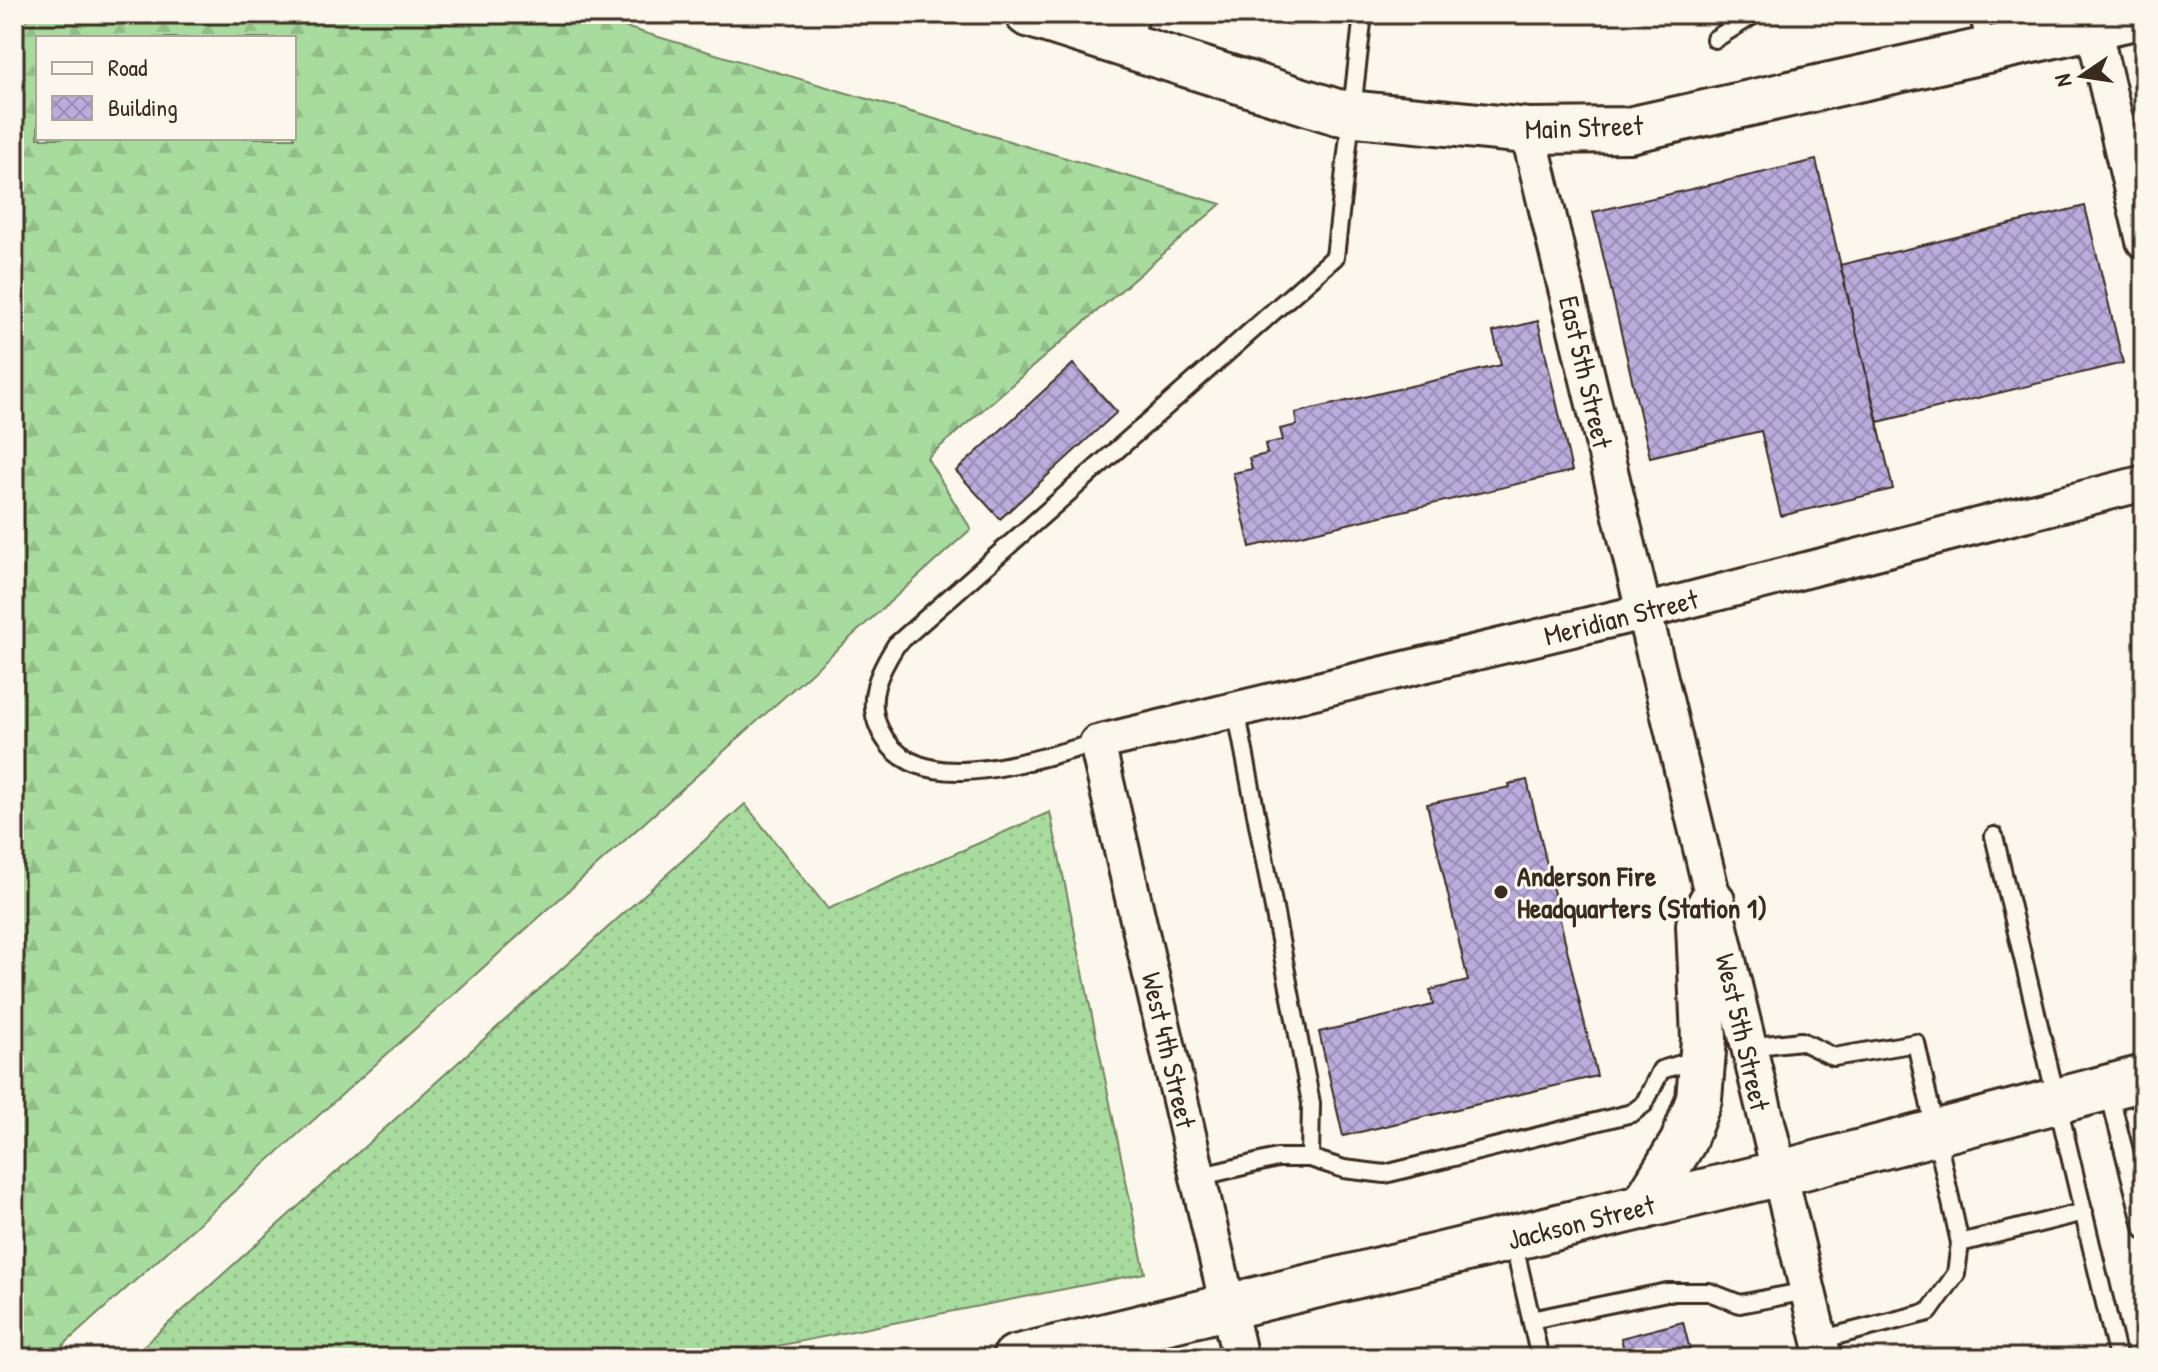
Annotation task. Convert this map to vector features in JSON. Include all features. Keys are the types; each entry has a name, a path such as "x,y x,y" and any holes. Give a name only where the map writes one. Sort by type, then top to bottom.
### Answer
{"main road":[{"name":"Main Street","path":"1028,14 1136,30 1337,112 1528,131 1629,130 1983,32 2093,27 2144,15"},
{"path":"1643,1207 1683,1142 1699,1099 1703,1058 1699,925 1712,901"},
{"name":"Jackson Street","path":"1015,1358 1229,1309 1777,1174 2057,1101 2132,1085"}],"street":[{"path":"2093,27 2144,241"},
{"name":"East 5th Street","path":"1528,131 1643,612"},
{"name":"Meridian Street","path":"1097,743 1643,612 2144,483"},
{"name":"West 5th Street","path":"1643,612 1746,1047 1822,1349"},
{"name":"West 4th Street","path":"1097,743 1240,1358"}],"lane":[{"path":"1097,743 974,773 943,772 914,762 886,744 873,716 876,675 896,645 1335,257 1363,14"},
{"path":"1715,39 1755,14"},
{"path":"1236,709 1311,1103 1310,1158"},
{"path":"1994,836 2118,1358"},
{"path":"1746,1047 1801,1041 1834,1057 1916,1043 1960,1243 1956,1274 1929,1312 1822,1349"},
{"path":"1198,1177 1277,1158 1310,1158 1344,1169 1385,1174 1477,1153 1632,1113 1644,1104 1661,1070 1703,1058"},
{"path":"2132,1085 2144,1230"},
{"path":"1960,1243 2084,1212"},
{"path":"1512,1239 1540,1358"},
{"path":"1531,1320 1667,1292 1709,1292 1740,1304 1807,1291"}],"green space":[{"path":"37,14 581,14 1221,204 927,458 971,529 49,1358 14,1358 14,27"},
{"path":"745,804 828,909 1050,812 1145,1273 717,1358 130,1358"}],"building":[{"path":"1816,160 1893,489 1781,516 1761,431 1650,457 1593,212"},
{"path":"2085,206 2123,363 1878,422 1840,265"},
{"path":"1538,321 1572,471 1250,547 1233,473 1252,469 1249,458 1267,454 1265,444 1283,440 1280,429 1297,425 1295,413 1501,365 1493,332"},
{"path":"1073,364 1117,412 1000,519 956,471"},
{"name":"Anderson Fire Headquarters (Station 1)","path":"1527,780 1597,1076 1343,1136 1319,1032 1433,1005 1430,990 1468,981 1427,804 1510,787 1509,784"},
{"path":"1683,1322 1692,1358 1626,1358 1621,1338"}],"place":[{"name":"Anderson Fire Headquarters (Station 1)","path":"1501,892"}]}
